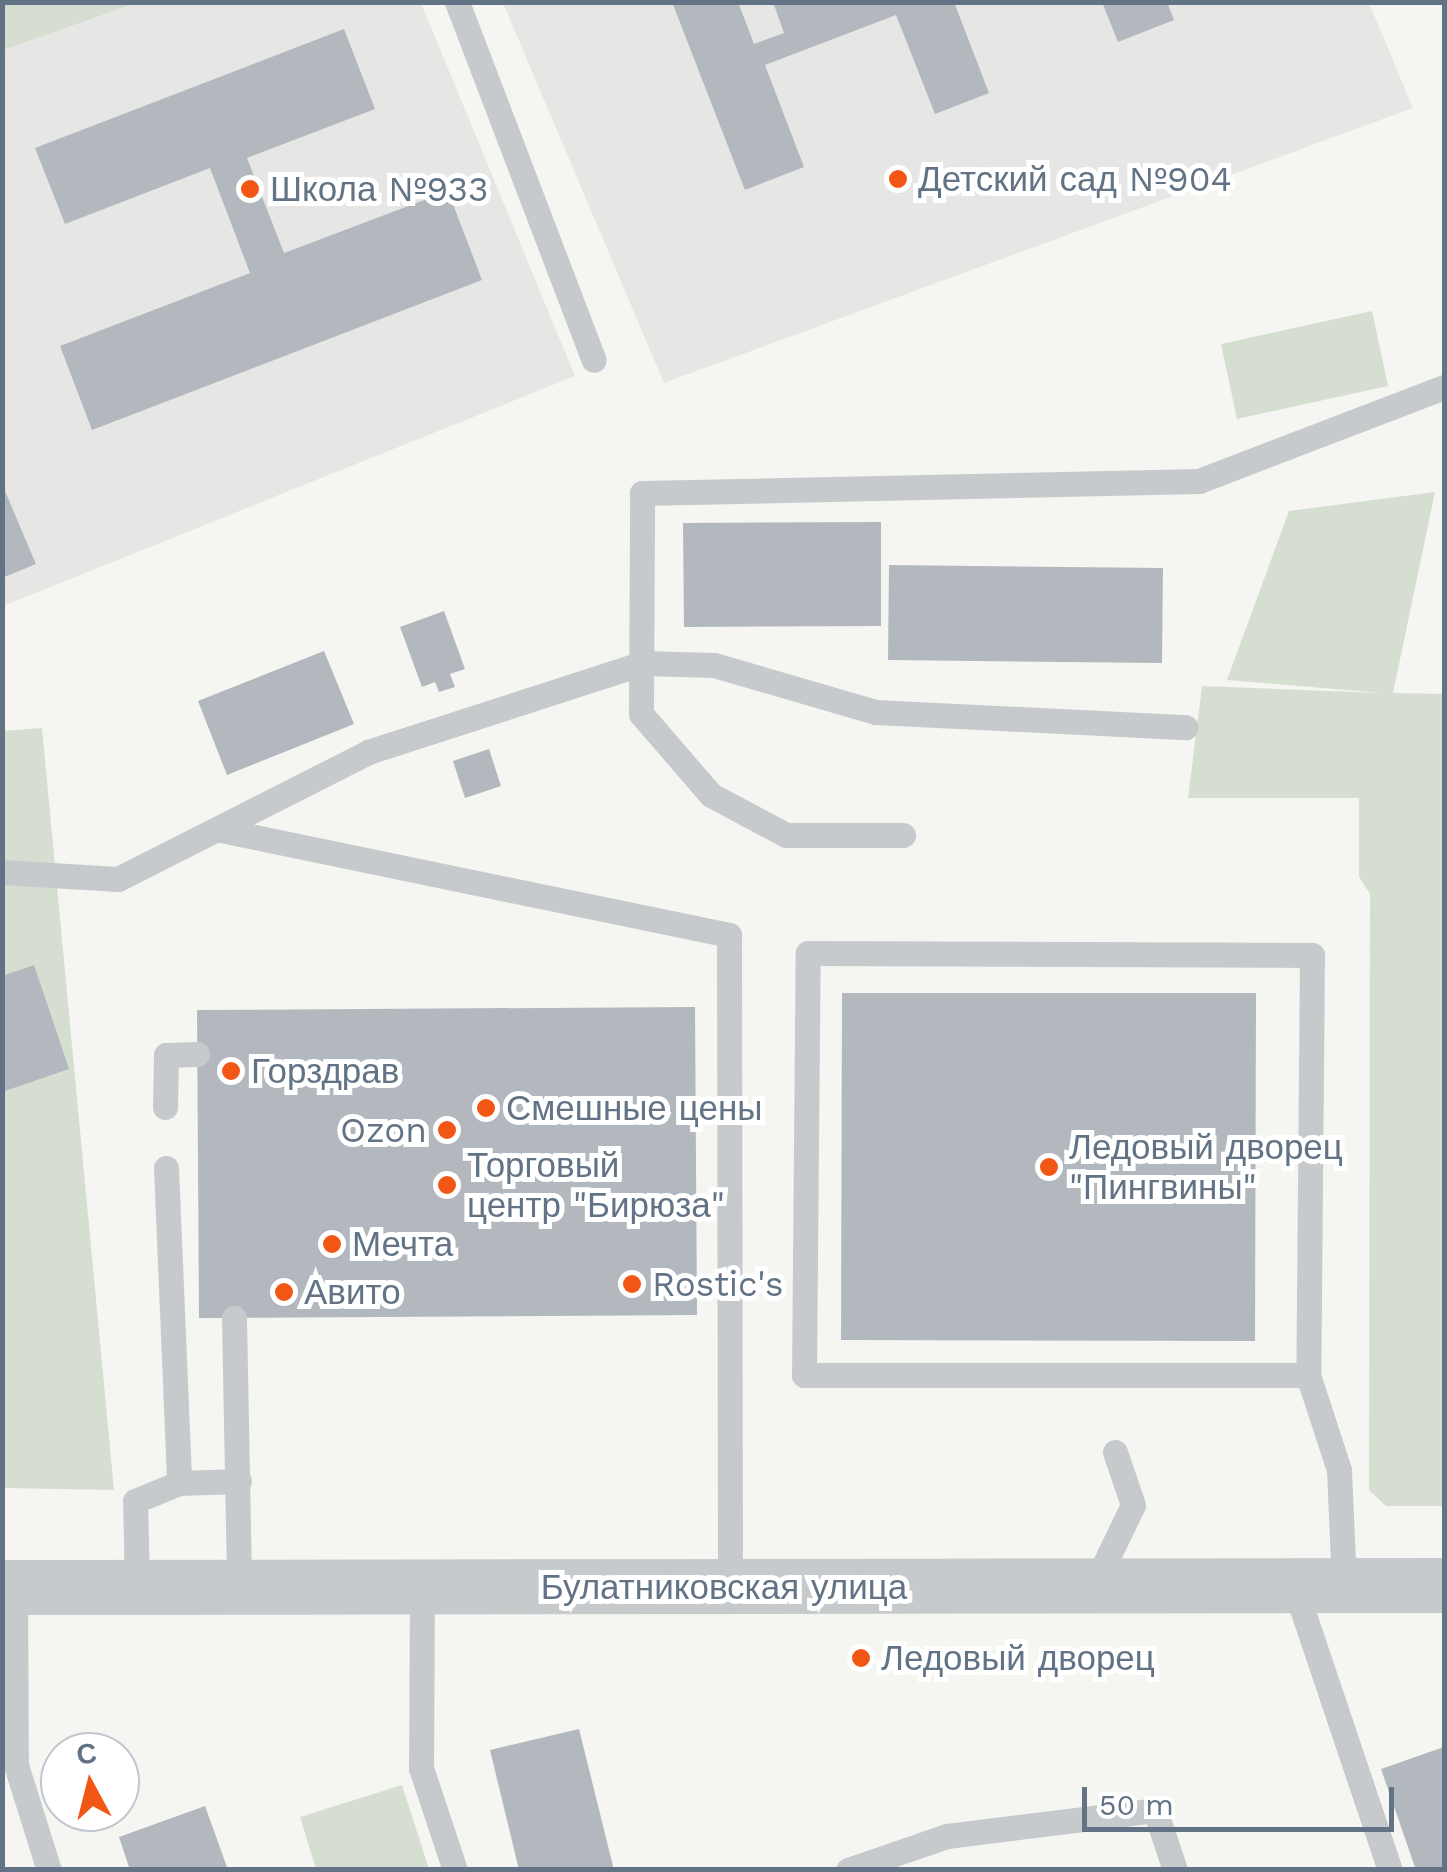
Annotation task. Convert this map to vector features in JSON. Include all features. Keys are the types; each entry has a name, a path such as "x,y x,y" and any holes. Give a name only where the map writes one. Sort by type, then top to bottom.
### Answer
{"street":[{"name":"Булатниковская улица","path":"9,1587 1093,1588 1444,1584"}],"lane":[{"path":"457,2 594,360"},
{"path":"904,836 786,835 711,795 641,714 642,493 1199,481 1444,387"},
{"path":"2,872 118,879 368,752 643,662 714,665 876,712 1186,727"},
{"path":"221,830 728,934 730,1588"},
{"path":"1308,1375 804,1375 808,953 1312,954 1308,1375 1339,1470 1319,1584 1390,1870"},
{"path":"164,1107 166,1055 197,1054"},
{"path":"166,1168 179,1483"},
{"path":"234,1318 239,1587"},
{"path":"1093,1588 1132,1505 1115,1452"},
{"path":"137,1587 135,1501 179,1483 239,1482"},
{"path":"9,1587 16,1766 49,1870"},
{"path":"422,1587 421,1768 455,1870"},
{"path":"848,1870 946,1836 1154,1810 1175,1870"}],"shaded area":[{"path":"3,2 136,2 136,3 3,50"},
{"name":"Школа №933","path":"3,3 421,3 575,376 3,606"},
{"name":"Детский сад №904","path":"503,3 1369,3 1413,108 664,383"},
{"path":"1372,311 1388,386 1237,419 1221,344"},
{"path":"1435,492 1393,693 1444,694 1444,1506 1386,1506 1369,1490 1370,894 1359,877 1359,798 1188,798 1202,686 1382,693 1227,680 1289,511"},
{"path":"42,728 114,1490 3,1488 3,731"},
{"path":"402,1785 429,1869 316,1869 300,1817"}],"building":[{"path":"672,2 738,2 754,44 784,33 773,2 954,2 989,93 935,114 896,15 765,65 804,167 745,190"},
{"path":"1102,2 1167,2 1174,20 1118,42"},
{"path":"344,29 375,109 247,158 284,253 448,191 482,280 92,430 60,346 250,273 210,168 65,224 35,148"},
{"path":"2,484 36,564 2,578"},
{"path":"881,522 881,626 684,627 683,523"},
{"path":"889,565 1163,568 1162,663 888,660"},
{"path":"444,611 465,669 450,674 455,687 439,692 435,682 422,687 400,627"},
{"path":"324,651 354,724 227,775 198,701"},
{"path":"489,749 501,786 465,798 453,761"},
{"path":"34,965 69,1069 2,1092 2,976"},
{"name":"Ледовый дворец \"Пингвины\"","path":"842,993 1256,993 1255,1341 841,1340"},
{"name":"Торговый центр \"Бирюза\"","path":"695,1007 697,1315 199,1318 197,1010"},
{"path":"579,1729 614,1870 519,1870 490,1750"},
{"path":"1444,1747 1444,1870 1416,1870 1381,1769"},
{"path":"205,1806 228,1870 130,1870 119,1837"}],"place":[{"name":"Детский сад №904","path":"898,179"},
{"name":"Школа №933","path":"250,189"},
{"name":"Горздрав","path":"231,1071"},
{"name":"Смешные цены","path":"486,1108"},
{"name":"Ozon","path":"447,1130"},
{"name":"Ледовый дворец \"Пингвины\"","path":"1049,1167"},
{"name":"Торговый центр \"Бирюза\"","path":"447,1185"},
{"name":"Мечта","path":"332,1244"},
{"name":"Rostic's","path":"632,1284"},
{"name":"Авито","path":"284,1292"},
{"name":"Ледовый дворец","path":"861,1658"}]}
